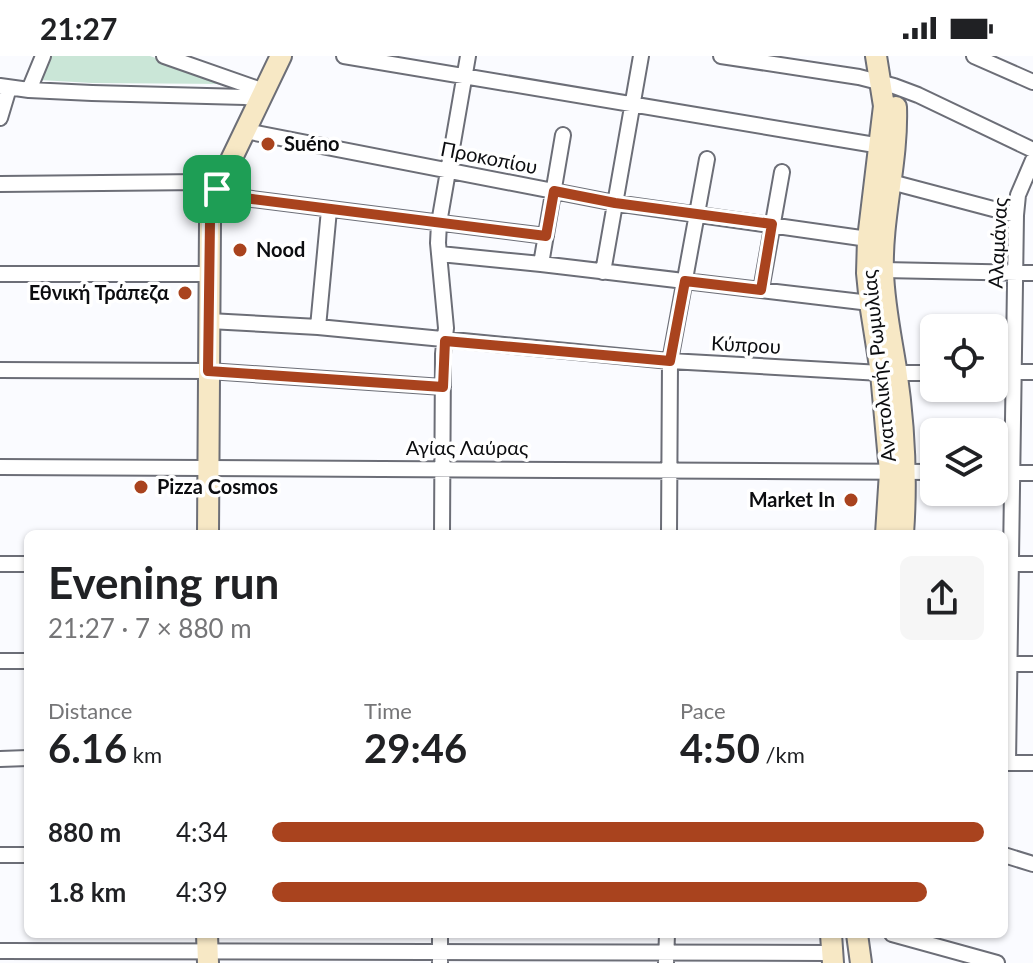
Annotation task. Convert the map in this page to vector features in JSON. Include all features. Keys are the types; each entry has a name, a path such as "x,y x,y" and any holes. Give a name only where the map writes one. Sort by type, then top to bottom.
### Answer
{"main road":[{"path":"208,530 210,221 217,189 281,56"},
{"name":"Ανατολικής Ρωμυλίας","path":"876,56 888,84 897,124 883,270 888,373 903,530"},
{"name":"Ανατολικής Ρωμυλίας","path":"888,56 888,84 868,239 867,273 870,303 888,373"},
{"name":"Ανατολικής Ρωμυλίας","path":"887,530 898,472"},
{"path":"858,938 861,963"}],"street":[{"path":"29,90 43,56"},
{"path":"164,56 262,95"},
{"path":"344,56 881,146"},
{"path":"442,530 446,328 439,223 468,56"},
{"path":"603,272 641,56"},
{"path":"721,56 888,84 918,95 1033,150"},
{"path":"974,56 1033,82"},
{"path":"0,118 4,87 245,97 262,95"},
{"name":"Προκοπίου","path":"245,131 615,203 868,239"},
{"path":"541,264 563,135"},
{"path":"669,530 670,361 707,159"},
{"name":"Αλαμάνας","path":"1008,564 1015,372 1016,215 1021,186 1033,160"},
{"path":"761,290 782,172"},
{"path":"0,184 203,182 230,196 546,236"},
{"path":"891,182 1016,215"},
{"path":"318,327 329,210"},
{"path":"440,254 870,303"},
{"path":"883,270 1033,273"},
{"path":"0,274 209,274"},
{"name":"Κύπρου","path":"209,321 318,327 670,361 920,373"},
{"path":"0,370 208,371 443,387"},
{"path":"1008,372 1033,372"},
{"name":"Αγίας Λαύρας","path":"0,467 920,472"},
{"path":"1008,473 1033,473"},
{"path":"0,564 24,564"},
{"path":"1008,564 1033,564"},
{"path":"0,661 24,661"},
{"path":"1008,664 1033,664"},
{"path":"0,759 24,758"},
{"path":"1008,763 1033,763"},
{"path":"0,855 24,855"},
{"path":"1008,856 1033,864"},
{"path":"666,958 667,938"},
{"path":"906,938 997,963"},
{"path":"0,951 207,950 440,958 666,958 832,950"}],"green space":[{"path":"50,56 150,56 224,84 40,80"}],"place":[{"name":"Suéno","path":"268,144"},
{"name":"Nood","path":"240,250"},
{"name":"Εθνική Τράπεζα","path":"185,293"},
{"name":"Pizza Cosmos","path":"141,487"},
{"name":"Market In","path":"851,500"}],"route":[{"path":"217,189 230,196 546,236 554,191 615,203 772,224 761,290 685,281 670,361 445,341 443,387 208,371 210,221 217,189"}]}
